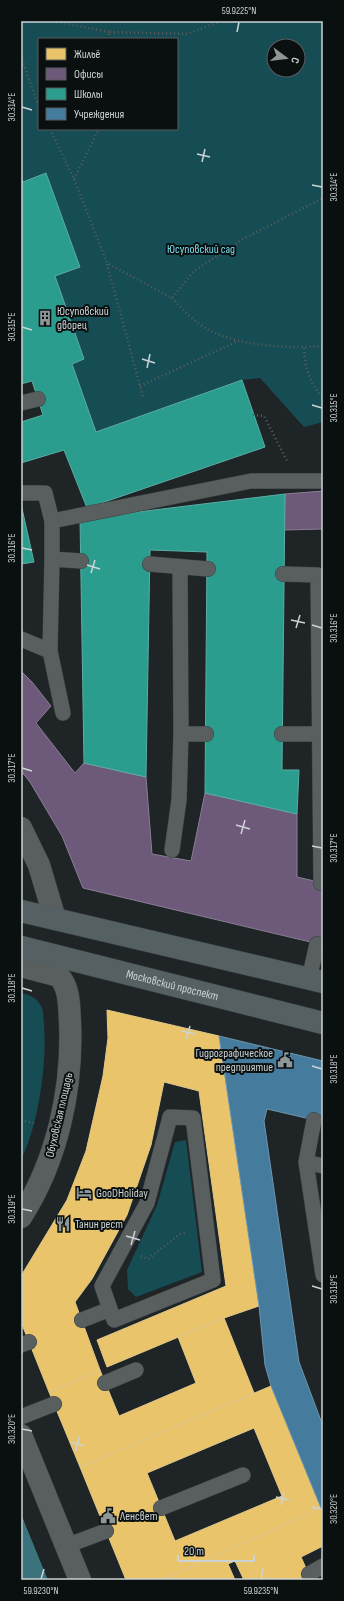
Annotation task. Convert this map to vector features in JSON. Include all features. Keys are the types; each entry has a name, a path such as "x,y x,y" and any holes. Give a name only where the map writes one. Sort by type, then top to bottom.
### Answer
{"main road":[{"path":"21,911 316,980"},
{"name":"Московский проспект","path":"21,947 323,1023"}],"street":[{"path":"21,828 39,865 55,919"},
{"name":"Обуховская площадь","path":"21,966 59,976 63,980 69,996 71,1036 70,1065 50,1159 41,1180 21,1217"},
{"path":"21,1436 80,1580"}],"lane":[{"path":"21,404 38,399"},
{"path":"52,521 251,481 323,481"},
{"path":"21,493 45,493 52,521 50,651 63,713"},
{"path":"52,559 81,561"},
{"path":"150,564 208,569"},
{"path":"172,850 179,800 181,734 180,566"},
{"path":"284,574 318,575 321,882"},
{"path":"21,639 50,651"},
{"path":"181,734 206,734"},
{"path":"282,734 320,734"},
{"path":"316,980 318,944"},
{"path":"170,1117 193,1118 206,1228 213,1280 114,1320 102,1286 147,1203 170,1117"},
{"path":"314,1120 306,1162 323,1275"},
{"path":"306,1162 323,1166"},
{"path":"82,1320 110,1309"},
{"path":"105,1383 136,1370"},
{"path":"21,1418 54,1404"},
{"path":"161,1508 243,1475"},
{"path":"66,1546 106,1531"},
{"path":"309,1574 323,1566"}],"path":[{"path":"53,21 109,32 187,34 221,21"},
{"path":"109,32 110,38"},
{"path":"21,56 38,105"},
{"path":"50,130 74,179 107,263 143,397"},
{"path":"74,179 98,130"},
{"path":"172,298 194,271 243,239 323,198"},
{"path":"107,263 172,298 189,315 214,333 239,341 304,348 323,346"},
{"path":"140,386 239,341"},
{"path":"304,348 305,364 310,378 317,391 323,397"},
{"path":"253,415 264,416 297,481"},
{"path":"21,1120 40,1125"},
{"path":"122,1249 148,1259 180,1234 206,1228"}],"green space":[{"name":"Юсуповский сад","path":"21,21 323,21 323,422 304,427 260,378 242,380 96,432 72,364 84,359 55,276 80,267 46,173 23,182 21,177"},
{"path":"21,993 34,998 42,1008 45,1039 43,1074 37,1111 33,1129 21,1160"},
{"path":"186,1140 202,1272 136,1297 128,1289 127,1270 157,1205 175,1142"}],"shaded area":[{"path":"21,1514 24,1521 48,1580 21,1580"}],"pier":[{"path":"26,1520 49,1576 47,1577 24,1521"}],"building: Жильё":[{"path":"107,1010 219,1036 259,1306 224,1318 107,1367 97,1340 226,1286 199,1091 164,1082 151,1145 127,1215 92,1279 75,1302 100,1370 49,1392 21,1322 21,1276 67,1200 86,1151 103,1076 108,1038"},
{"path":"224,1318 254,1393 80,1467 49,1392 100,1370 119,1416 196,1383 178,1337"},
{"path":"271,1386 321,1508 162,1580 126,1580 80,1467","holes":["254,1428 282,1496 175,1541 147,1473"]},
{"path":"323,1507 323,1546 301,1557 310,1577 317,1580 244,1580 235,1561 228,1564 235,1580 162,1580"}],"building: Офисы":[{"path":"323,491 323,529 284,530 285,494"},
{"path":"21,671 51,706 36,723 75,773 84,763 146,777 152,854 191,861 205,793 297,814 297,877 323,883 323,945 83,888 62,836 30,782 21,771"}],"building: Школы":[{"name":"Юсуповский дворец","path":"46,173 80,267 55,276 84,359 72,364 96,432 242,380 265,447 87,508 64,450 21,463 21,422 43,415 32,381 21,384 21,177 23,182"},
{"path":"285,494 282,770 299,770 297,814 205,793 207,552 150,550 146,777 84,763 80,519"},
{"path":"21,504 34,562 21,564"}],"building: Учреждения":[{"path":"219,1036 323,1061 323,1122 267,1109 264,1121 299,1362 323,1426 323,1507 321,1508 271,1386 265,1365 259,1306"}],"place":[{"name":"Юсуповский дворец","path":"45,318"},
{"name":"Гидрографическое предприятие","path":"285,1060"},
{"name":"GooDHoliday","path":"84,1193"},
{"name":"Танин рест","path":"63,1224"},
{"name":"Ленсвет","path":"108,1516"}]}
